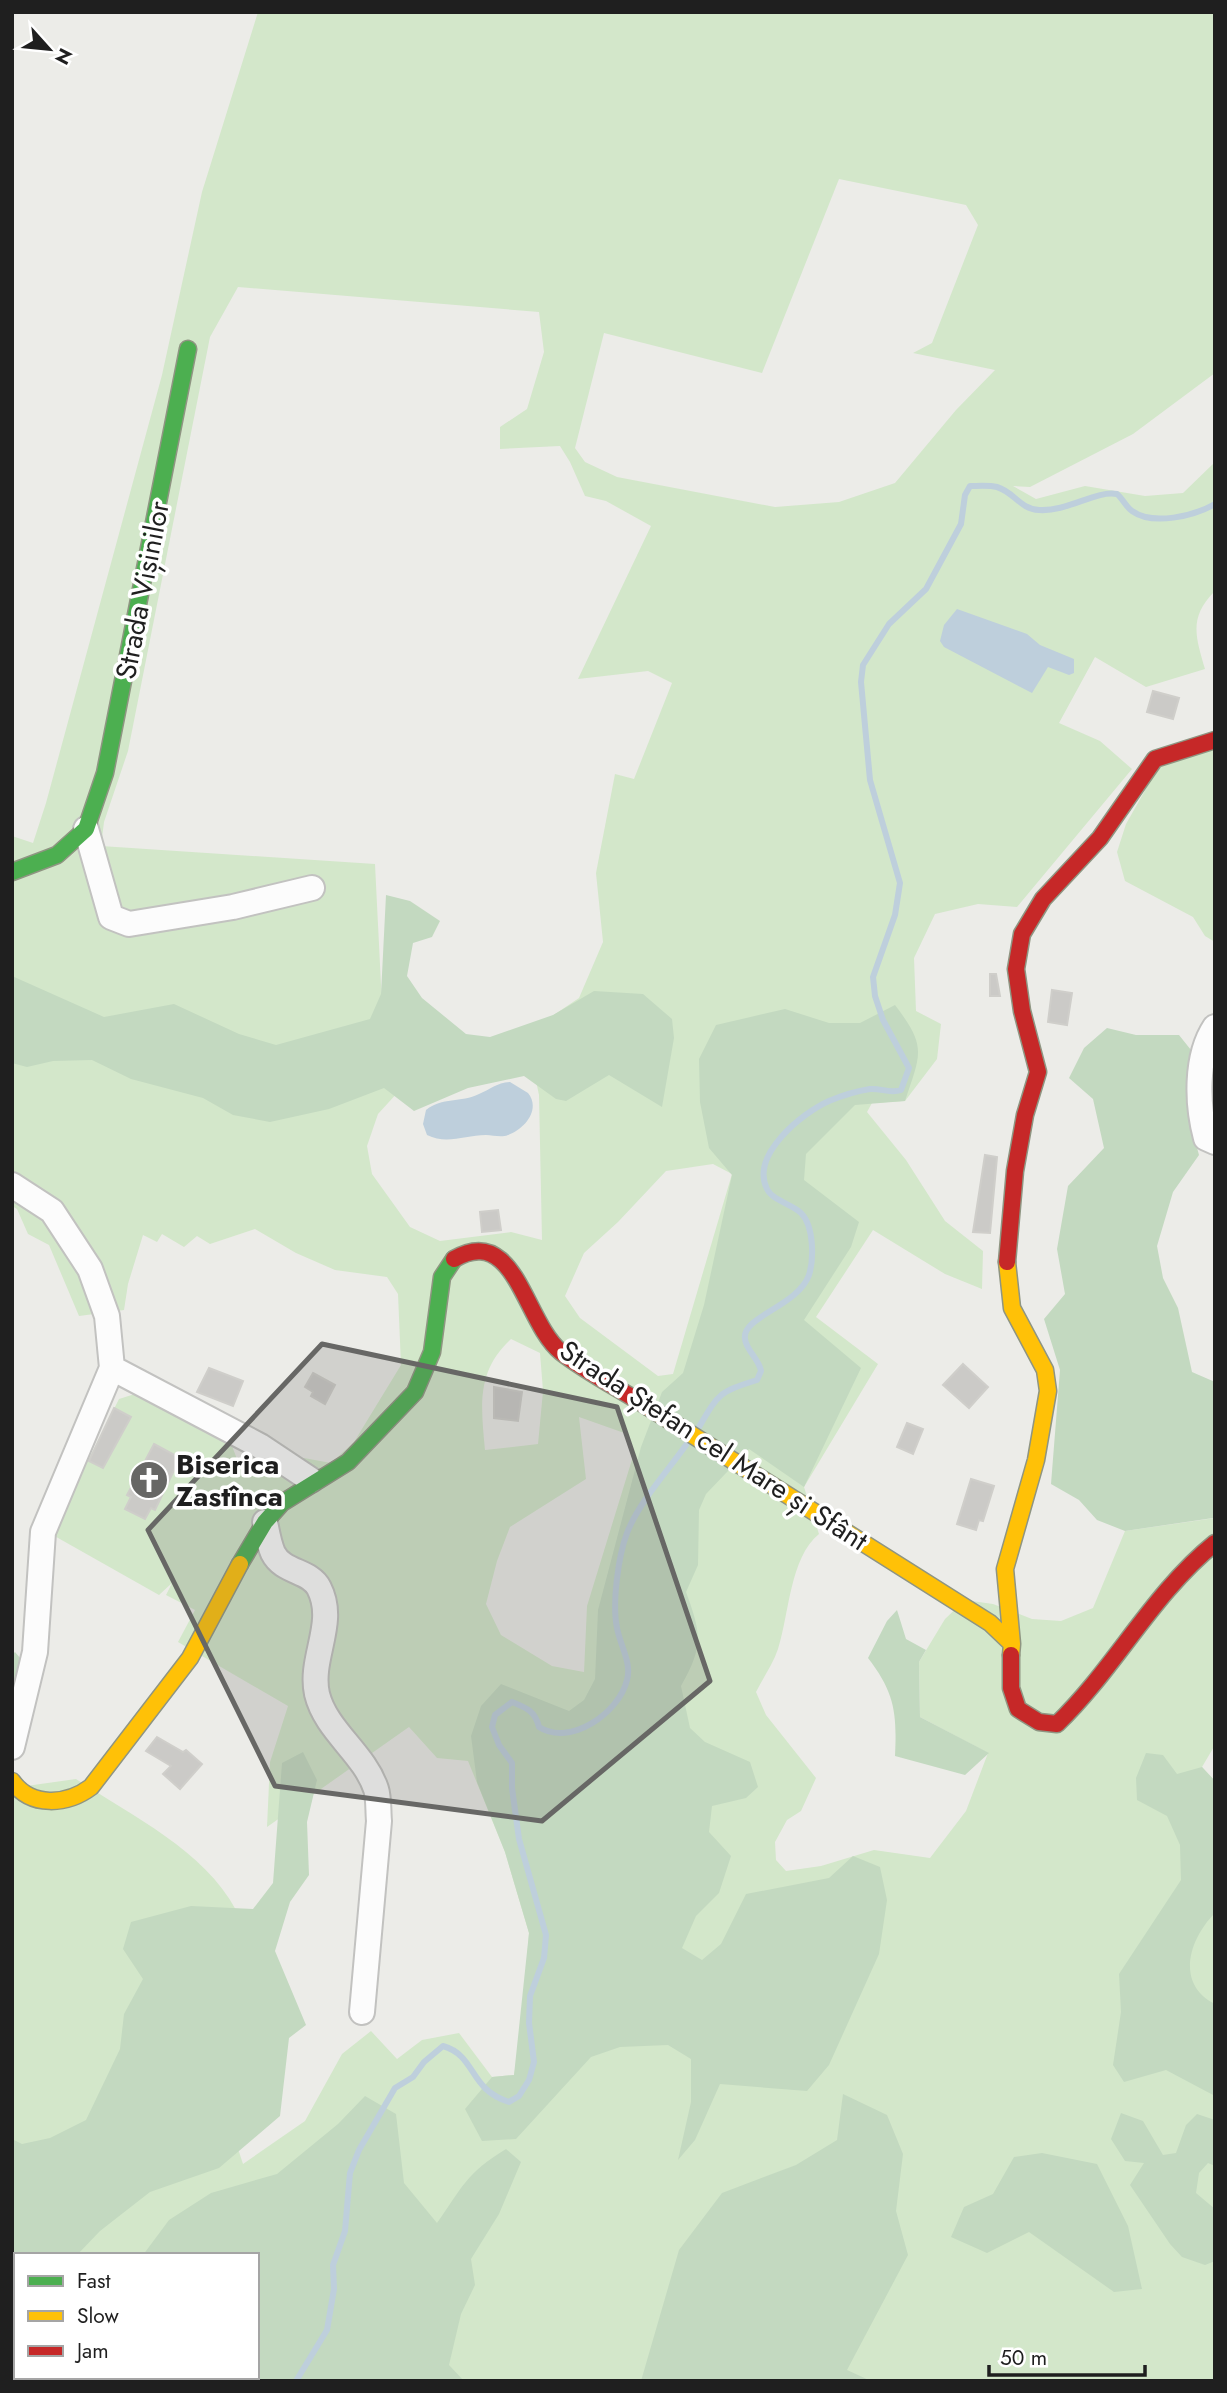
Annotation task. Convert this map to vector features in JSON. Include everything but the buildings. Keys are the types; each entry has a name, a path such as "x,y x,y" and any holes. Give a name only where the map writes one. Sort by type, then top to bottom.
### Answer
{"street":[{"name":"Strada Vișinilor","path":"12,872 57,855 86,829 105,773 188,349"},
{"path":"1215,740 1155,759 1100,838 1043,899 1022,934 1016,969 1022,1011 1038,1072 1025,1115 1015,1171 1007,1267 1012,1308 1045,1370 1048,1391 1036,1460 1005,1569 1012,1644 1010,1694 1017,1710 1037,1724 1057,1724 1083,1702 1159,1600 1201,1552 1215,1543"},
{"path":"86,829 111,917 129,924 233,907 312,888"},
{"path":"1210,1140 1200,1115 1200,1080 1210,1035 1215,1027"},
{"path":"12,1185 51,1211 90,1269 107,1316 112,1368 43,1532 35,1652 12,1747"},
{"name":"Strada Ștefan cel Mare și Sfânt","path":"12,1781 32,1798 49,1803 69,1800 89,1788 200,1643 265,1522 288,1497 312,1480 343,1466 416,1391 427,1367 436,1327 438,1286 445,1268 461,1255 481,1252 499,1257 515,1273 535,1321 560,1351 990,1623 1012,1644"},
{"path":"112,1368 260,1446 312,1480"},
{"path":"265,1522 273,1554 284,1567 310,1578 318,1586 326,1622 316,1689 322,1713 364,1768 376,1790 379,1821 362,2012"}],"highlighted area":[{"path":"322,1344 617,1407 710,1681 542,1821 275,1786 148,1530"}],"green space":[{"path":"258,12 1215,12 1215,373 1133,434 1030,487 1013,486 1036,499 1085,486 1145,496 1183,493 1215,462 1215,591 1201,610 1196,628 1205,669 1146,687 1095,657 1059,723 1100,741 1132,769 1017,907 978,904 935,914 914,958 916,1011 941,1024 937,1059 905,1101 872,1103 867,1112 906,1160 945,1221 983,1251 982,1289 945,1274 873,1230 816,1317 878,1364 804,1487 819,1534 809,1544 796,1572 778,1649 756,1692 766,1715 816,1778 801,1811 787,1820 775,1842 776,1860 786,1871 821,1866 874,1850 930,1858 966,1811 988,1753 920,1717 919,1662 945,1619 965,1600 993,1604 1032,1619 1061,1621 1093,1608 1125,1531 1215,1518 1215,1745 1202,1767 1215,1781 1215,2381 12,2381 12,1788 76,1779 186,1852 205,1869 236,1910 213,2072 243,2164 305,2121 342,2054 371,2031 397,2059 422,2040 459,2033 492,2077 514,2075 521,2036 529,1933 505,1852 468,1761 437,1758 409,1727 267,1827 270,1762 288,1706 178,1642 195,1610 166,1595 172,1583 159,1595 51,1534 119,1399 138,1393 232,1446 237,1459 304,1458 331,1463 354,1442 401,1365 398,1294 387,1277 335,1270 296,1253 255,1229 210,1244 197,1236 184,1247 162,1234 157,1242 143,1235 128,1284 124,1310 79,1316 49,1245 28,1234 17,1209 12,1206 12,836 33,843 162,375 202,192","holes":["839,179 966,205 978,225 932,343 913,353 995,370 956,410 895,483 839,502 775,507 617,477 585,462 575,448 604,333 762,373","238,287 539,312 544,352 527,409 500,427 500,449 560,446 585,496 606,501 651,526 578,679 648,671 672,683 634,779 615,774 596,873 603,942 579,998 527,1033 478,1051 383,1025 375,864 101,846 104,822 128,751 210,337","533,1067 539,1095 542,1240 511,1232 440,1241 410,1227 372,1174 367,1146 378,1114 399,1091","713,1164 732,1174 673,1374 658,1376 580,1318 565,1296 584,1253 618,1222 666,1171","511,1339 540,1353 543,1391 538,1444 485,1450 483,1390 486,1377 500,1351","579,1417 627,1434 634,1453 587,1606 584,1672 552,1666 501,1635 486,1604 497,1561 510,1527 586,1479"]},
{"path":"1215,747 1215,942 1205,936 1193,917 1125,881 1117,852 1126,824 1160,764"},
{"path":"386,895 410,901 440,921 432,937 413,943 407,976 422,998 466,1034 490,1037 553,1015 594,991 643,994 672,1019 674,1038 662,1107 609,1075 566,1101 556,1099 524,1076 468,1088 414,1111 384,1088 329,1109 270,1122 233,1115 203,1098 131,1079 92,1060 53,1061 27,1067 12,1063 12,976 104,1017 174,1004 239,1034 276,1045 370,1019 381,994"},
{"path":"895,1005 912,1031 918,1051 915,1072 905,1101 855,1105 806,1154 804,1180 859,1222 851,1247 804,1320 861,1368 804,1487 749,1449 706,1494 699,1510 698,1565 686,1592 695,1618 697,1649 681,1686 690,1728 705,1742 750,1762 758,1787 746,1798 712,1806 709,1832 731,1856 719,1893 696,1916 682,1948 702,1960 721,1944 746,1894 829,1878 853,1856 880,1867 887,1900 879,1954 829,2065 807,2091 720,2084 695,2140 678,2160 691,2102 691,2059 668,2045 620,2047 591,2057 516,2139 482,2141 465,2109 492,2077 514,2075 529,1933 505,1852 477,1782 471,1736 481,1706 501,1684 569,1711 584,1700 595,1679 598,1610 641,1447 662,1392 683,1373 704,1305 732,1175 709,1148 700,1102 699,1059 716,1025 785,1009 829,1023 860,1023"},
{"path":"1107,1028 1136,1035 1179,1035 1191,1050 1188,1115 1199,1155 1173,1192 1157,1246 1163,1278 1178,1308 1192,1372 1215,1382 1213,1518 1125,1531 1097,1520 1079,1500 1051,1484 1060,1370 1044,1319 1065,1294 1057,1249 1068,1186 1104,1148 1093,1099 1069,1078 1084,1048"},
{"path":"897,1610 906,1639 926,1650 919,1662 920,1717 989,1753 965,1775 895,1756 894,1715 889,1693 868,1658 887,1621"},
{"path":"15,1652 26,1665 12,1719 12,1655"},
{"path":"303,1752 317,1780 307,1822 309,1875 290,1902 275,1951 306,2025 289,2038 280,2116 219,2168 150,2192 100,2231 79,2253 14,2253 12,2313 12,2139 22,2144 50,2138 86,2120 120,2049 124,2014 143,1979 123,1949 131,1922 191,1906 253,1909 273,1883 282,1763"},
{"path":"1146,1753 1163,1755 1177,1774 1202,1767 1215,1781 1215,1913 1198,1935 1190,1961 1194,1985 1215,2004 1215,2096 1166,2070 1124,2082 1113,2065 1121,2012 1119,1974 1181,1880 1180,1845 1167,1816 1137,1800 1136,1778"},
{"path":"843,2094 887,2115 903,2154 896,2211 908,2255 847,2370 871,2381 641,2381 679,2250 722,2193 796,2165 837,2140"},
{"path":"365,2096 396,2114 404,2183 437,2223 466,2182 493,2158 506,2149 521,2162 499,2214 471,2259 475,2285 461,2314 449,2365 464,2381 73,2381 259,2379 259,2253 144,2253 169,2220 211,2193 277,2174 338,2124"},
{"path":"1121,2113 1143,2121 1163,2155 1176,2153 1186,2125 1197,2114 1215,2120 1215,2166 1208,2163 1199,2173 1196,2193 1215,2209 1215,2261 1205,2265 1182,2257 1170,2244 1130,2185 1144,2163 1125,2161 1111,2139"},
{"path":"1042,2153 1097,2164 1128,2226 1142,2289 1114,2292 1029,2232 987,2253 951,2237 964,2207 993,2194 1014,2157"}],"water":[{"path":"957,609 1027,634 1040,645 1074,659 1074,673 1069,675 1048,667 1032,693 944,647 940,641 944,625"},
{"path":"510,1082 528,1093 533,1105 529,1118 514,1132 503,1136 478,1135 449,1139 427,1135 423,1124 426,1110 432,1106 472,1097"}],"waterway":[{"path":"699,1427 721,1395 757,1380 761,1371 746,1343 746,1331 761,1317 794,1295 809,1275 812,1243 805,1219 801,1213 774,1197 767,1189 764,1176 772,1149 793,1125 829,1101 870,1089 901,1090 909,1068 883,1020 875,996 873,977 895,915 900,883 870,780 861,682 863,665 889,624 926,589 961,524 965,495 970,486 997,487 1027,507 1039,510 1060,508 1109,494 1117,494 1132,511 1151,518 1174,518 1215,504"},
{"path":"296,2381 327,2330 334,2289 333,2265 345,2231 350,2173 359,2150 395,2088 413,2077 424,2062 443,2046 462,2057 486,2089 509,2102 519,2096 529,2080 534,2062 529,2023 530,1996 544,1958 546,1935 519,1839 512,1788 512,1763 499,1745 492,1727 495,1715 512,1702 530,1711 539,1727 551,1732 565,1733 592,1723 614,1704 622,1692 628,1674 617,1628 615,1606 624,1543 632,1521 686,1445"}],"traffic: fast":[{"path":"12,872 57,855 86,829 105,773 188,349"},
{"path":"240,1564 265,1522 282,1503 348,1462 415,1392 432,1352 442,1277 454,1259"}],"traffic: slow":[{"path":"1007,1262 1012,1308 1045,1370 1048,1391 1036,1460 1005,1569 1012,1644"},
{"path":"648,1407 990,1623 1012,1644 1011,1655"},
{"path":"12,1781 29,1796 50,1801 71,1797 91,1787 190,1658 240,1564"}],"traffic: jam":[{"path":"1007,1262 1015,1171 1025,1115 1038,1072 1022,1011 1016,969 1022,934 1043,899 1100,838 1155,759 1215,740"},
{"path":"454,1259 475,1251 492,1254 517,1281 548,1338 561,1352 648,1407"},
{"path":"1011,1655 1011,1688 1018,1709 1039,1722 1057,1724 1078,1702 1172,1585 1215,1543"}],"place":[{"name":"Biserica Zastînca","path":"149,1480"}]}
